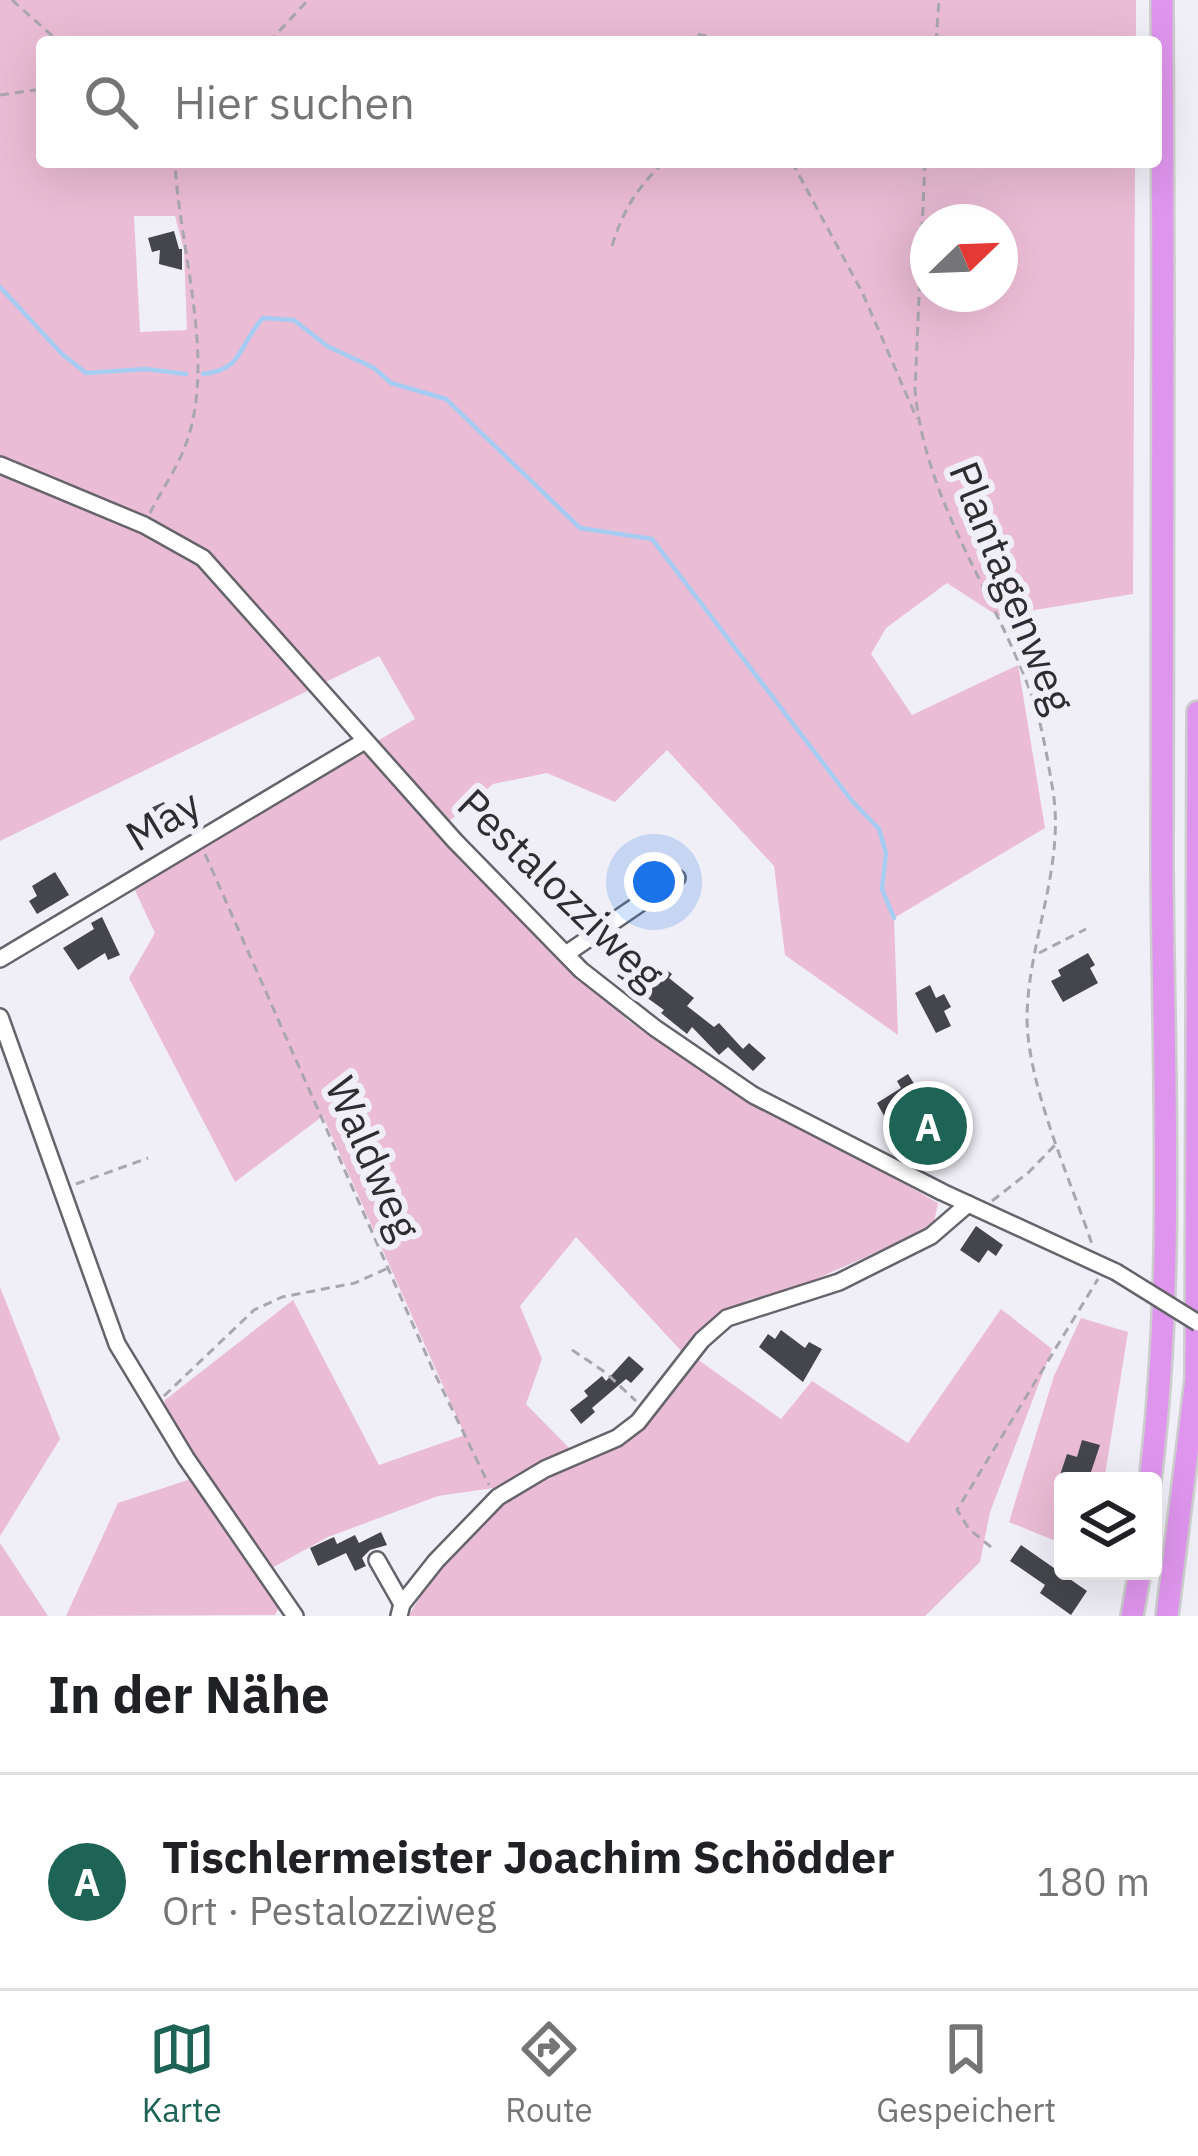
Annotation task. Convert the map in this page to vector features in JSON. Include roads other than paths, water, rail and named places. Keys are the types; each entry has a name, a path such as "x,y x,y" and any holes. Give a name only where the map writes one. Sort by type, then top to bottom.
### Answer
{"highway":[{"path":"1151,1472 1162,1382 1168,1199 1162,868 1162,0"},
{"path":"1167,1616 1196,1379 1198,712"},
{"path":"1132,1616 1138,1580"}],"street":[{"name":"Pestalozziweg","path":"0,465 144,525 203,558 288,650 363,742 566,954 655,1028 753,1095 1106,1268 1198,1323"},
{"name":"May","path":"0,959 363,742"},
{"path":"566,954 677,878"},
{"path":"0,1017 117,1344 293,1616"},
{"path":"377,1560 400,1610 463,1529 498,1497 544,1469 617,1438 648,1412 702,1340 727,1318 839,1282 932,1236 974,1207"}],"waterway":[{"path":"0,287 86,373 146,369 186,374"},
{"path":"203,374 233,362 263,318 294,320 327,346 374,368 391,383 446,399 580,528 652,539 852,801 879,829 886,853 882,889 894,918"}],"place":[{"name":"Tischlermeister Joachim Schödder","path":"928,1126"}]}
